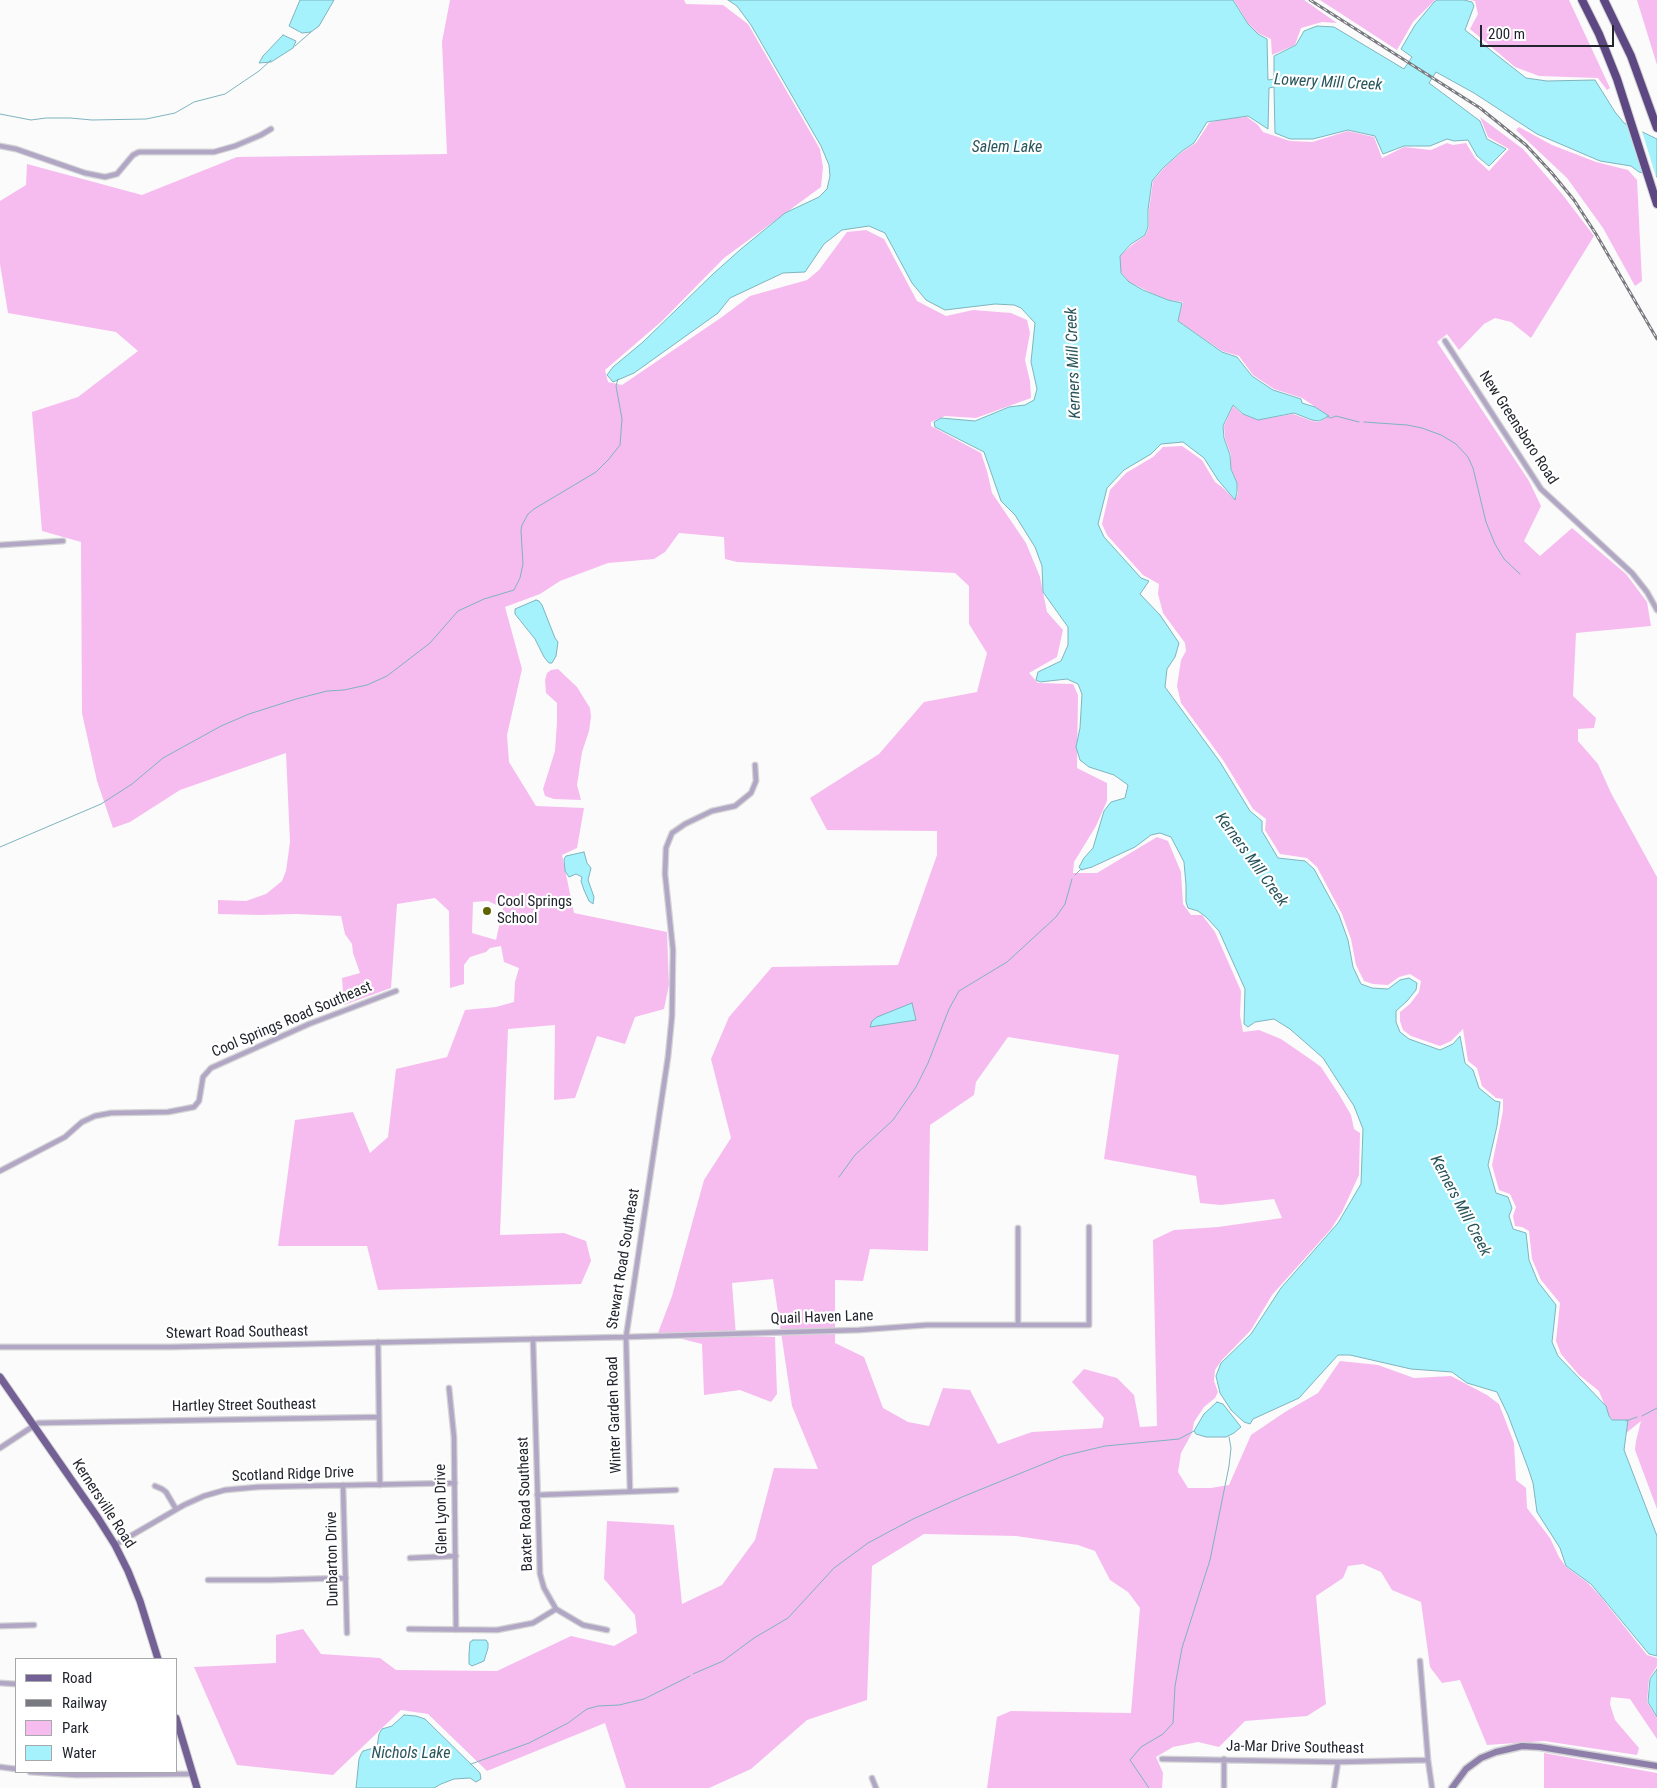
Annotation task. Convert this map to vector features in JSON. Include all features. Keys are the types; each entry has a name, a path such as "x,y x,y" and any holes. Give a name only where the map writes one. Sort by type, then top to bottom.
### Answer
{"highway":[{"path":"1582,0 1605,49 1629,113 1657,204"},
{"path":"1604,0 1631,56 1657,128"}],"main road":[{"name":"Kernersville Road","path":"0,1377 115,1545 140,1601 158,1658"},
{"path":"178,1725 197,1788"},
{"path":"1452,1788 1466,1769 1481,1758 1496,1752 1522,1746 1540,1747 1657,1766"}],"street":[{"path":"0,146 16,149 105,177 117,174 139,152 214,152 235,146 270,129"},
{"name":"New Greensboro Road","path":"1445,341 1541,488 1632,573 1647,592 1657,610"},
{"path":"0,545 63,541"},
{"name":"Stewart Road Southeast","path":"0,1347 162,1347 626,1337 668,1057 672,1016 673,950 665,874 666,848 672,833 684,824 712,811 735,806 751,793 756,781 755,765"},
{"name":"Cool Springs Road Southeast","path":"0,1171 65,1137 82,1122 95,1116 111,1113 173,1111 194,1107 199,1101 203,1077 211,1068 310,1024 396,991"},
{"name":"Quail Haven Lane","path":"626,1337 859,1330 927,1325 1089,1325 1089,1227"},
{"path":"1018,1228 1018,1325"},
{"name":"Winter Garden Road","path":"626,1337 630,1492"},
{"name":"Baxter Road Southeast","path":"533,1339 540,1574 544,1588 556,1609"},
{"path":"378,1342 380,1484"},
{"name":"Glen Lyon Drive","path":"449,1388 454,1437 456,1630"},
{"name":"Hartley Street Southeast","path":"34,1425 38,1423 379,1417"},
{"path":"0,1448 34,1425"},
{"name":"Scotland Ridge Drive","path":"115,1545 204,1496 236,1488 455,1483"},
{"name":"Dunbarton Drive","path":"344,1485 347,1632"},
{"path":"155,1486 166,1492 176,1510"},
{"path":"537,1495 676,1490"},
{"path":"410,1558 456,1556"},
{"path":"208,1580 346,1578"},
{"path":"409,1629 497,1630 515,1628 532,1623 556,1609 583,1625 607,1630"},
{"path":"0,1626 34,1625"},
{"path":"1420,1661 1432,1788"},
{"path":"0,1683 15,1684"},
{"name":"Ja-Mar Drive Southeast","path":"1162,1759 1338,1762 1428,1760"},
{"path":"1224,1759 1224,1788"},
{"path":"1334,1788 1338,1762"},
{"path":"0,1767 15,1769"},
{"path":"53,1773 193,1774"},
{"path":"872,1778 876,1788"}],"green space":[{"path":"450,0 684,0 686,4 723,5 748,24 820,149 823,167 821,187 724,258 662,321 605,370 608,382 622,385 750,296 807,280 819,270 847,232 866,230 884,239 917,301 946,316 973,310 1011,313 1027,320 1030,333 1025,360 1030,381 1031,398 976,418 945,416 931,422 931,426 981,453 992,493 1026,543 1040,577 1047,612 1063,630 1057,657 1029,673 1038,683 1073,684 1078,695 1077,768 1107,783 1107,801 1096,826 1074,862 1073,873 1097,873 1157,837 1168,841 1181,872 1183,904 1191,915 1202,915 1215,932 1241,991 1240,1015 1243,1032 1259,1030 1281,1039 1321,1067 1351,1115 1354,1129 1360,1133 1359,1175 1342,1212 1331,1229 1272,1295 1251,1330 1215,1370 1214,1381 1218,1392 1215,1398 1204,1407 1194,1422 1192,1433 1181,1453 1178,1472 1188,1488 1211,1488 1229,1485 1251,1435 1318,1393 1340,1361 1378,1365 1414,1378 1451,1376 1487,1395 1499,1404 1514,1443 1516,1480 1526,1488 1527,1508 1550,1538 1566,1567 1588,1583 1600,1596 1647,1655 1657,1658 1657,1666 1649,1679 1647,1702 1657,1718 1657,1739 1630,1699 1611,1697 1610,1704 1615,1720 1639,1748 1637,1755 1544,1741 1487,1745 1460,1680 1442,1683 1430,1667 1421,1602 1392,1590 1381,1572 1363,1564 1348,1566 1343,1578 1316,1596 1326,1704 1307,1716 1245,1721 1219,1747 1198,1742 1173,1747 1156,1757 1163,1773 1162,1788 987,1788 997,1717 1011,1711 1131,1713 1140,1608 1128,1592 1110,1580 1095,1551 1078,1545 1016,1536 924,1534 872,1566 867,1700 807,1720 751,1769 709,1788 626,1788 605,1723 487,1771 428,1714 401,1710 333,1775 237,1765 194,1667 276,1663 276,1635 303,1629 321,1654 380,1658 396,1670 497,1671 571,1636 614,1646 637,1633 635,1615 604,1579 607,1521 674,1525 682,1604 722,1585 755,1540 774,1468 818,1469 792,1406 773,1279 732,1283 736,1336 775,1337 777,1394 771,1402 740,1390 704,1395 702,1344 658,1333 672,1296 704,1180 731,1138 711,1059 729,1017 772,967 898,965 937,855 937,831 827,830 810,798 879,754 924,702 977,692 987,653 969,624 969,586 955,573 737,562 725,559 724,537 679,533 665,552 654,559 608,563 560,581 540,594 505,607 522,669 507,735 509,762 536,806 584,808 577,848 562,855 574,913 667,932 669,985 664,1009 635,1017 625,1044 597,1036 575,1098 554,1100 555,1025 508,1029 500,1235 564,1233 586,1241 591,1261 581,1284 378,1290 367,1246 278,1246 295,1120 353,1112 370,1153 388,1137 396,1069 447,1057 465,1010 496,1007 514,1002 515,982 519,968 504,962 501,946 490,948 486,952 470,957 464,965 464,984 450,988 449,911 435,898 397,904 391,988 344,1005 342,978 360,973 352,944 345,934 341,916 218,914 218,900 246,901 266,894 282,881 286,871 290,842 286,753 180,790 130,822 113,828 97,781 82,713 81,542 42,531 32,412 78,397 138,351 116,332 8,313 0,264 0,201 26,185 27,164 142,195 237,157 447,154 442,42","holes":["488,901 503,908 496,940 472,933 473,902","1008,1037 1119,1055 1104,1159 1196,1176 1200,1203 1221,1205 1274,1199 1282,1218 1218,1227 1174,1230 1153,1240 1157,1426 1140,1427 1134,1395 1117,1378 1084,1369 1072,1382 1104,1418 1102,1428 1032,1432 998,1444 970,1390 943,1388 929,1426 908,1422 883,1408 864,1357 835,1343 835,1280 863,1281 870,1249 928,1251 930,1125 974,1095 976,1082"]},
{"path":"1234,0 1304,0 1337,23 1322,22 1301,28 1295,45 1272,55 1271,39 1258,33 1248,23"},
{"path":"1320,0 1435,0 1413,22 1397,50"},
{"path":"1470,0 1569,0 1610,88 1607,90 1598,78 1539,76 1515,67 1470,29 1478,14 1475,1"},
{"path":"1637,0 1657,0 1657,65"},
{"path":"1247,117 1258,125 1263,132 1290,141 1312,142 1348,131 1374,137 1382,158 1404,147 1431,150 1447,143 1453,145 1466,143 1475,158 1489,171 1509,149 1488,137 1480,117 1523,149 1562,194 1594,236 1531,338 1511,322 1495,318 1484,324 1459,350 1447,334 1437,342 1529,481 1541,506 1524,541 1540,556 1572,528 1626,574 1647,602 1651,626 1576,633 1573,696 1596,718 1594,728 1578,729 1578,741 1598,764 1611,793 1657,877 1657,1509 1635,1450 1641,1421 1625,1434 1627,1421 1613,1420 1609,1416 1599,1391 1579,1375 1561,1354 1556,1341 1560,1303 1541,1280 1532,1259 1529,1231 1515,1226 1513,1216 1516,1207 1510,1194 1499,1190 1492,1165 1503,1111 1503,1099 1496,1098 1482,1086 1477,1068 1468,1061 1463,1029 1451,1041 1440,1046 1411,1036 1403,1030 1400,1012 1410,1004 1419,992 1421,981 1410,974 1399,977 1388,985 1364,981 1356,965 1351,939 1342,914 1317,867 1307,858 1280,854 1265,830 1266,819 1253,809 1223,760 1181,703 1177,686 1181,660 1186,651 1185,643 1163,613 1158,594 1159,584 1143,575 1107,535 1102,524 1110,490 1126,473 1153,457 1163,447 1182,446 1202,460 1215,482 1235,500 1238,493 1237,482 1231,468 1231,455 1225,438 1224,426 1233,406 1242,414 1258,420 1293,414 1319,422 1329,416 1302,398 1274,389 1253,375 1239,356 1222,351 1178,321 1183,302 1169,300 1129,282 1121,272 1120,256 1146,235 1149,227 1153,181 1165,167 1196,143 1209,123 1223,119"},
{"path":"1519,127 1552,145 1596,162 1628,170 1637,180 1642,281 1635,286 1603,228 1567,178 1516,130"},
{"path":"558,669 577,687 590,708 589,731 582,752 577,785 581,800 554,799 545,796 543,789 555,751 557,722 557,703 546,693 545,680 547,673"},
{"path":"1544,1753 1657,1773 1657,1788 1544,1788"}],"water":[{"path":"300,0 334,0 319,26 311,32 302,33 289,26"},
{"name":"Salem Lake","path":"728,0 1233,0 1248,24 1258,34 1267,39 1268,80 1274,79 1274,56 1296,45 1304,31 1317,26 1334,27 1404,69 1412,57 1401,49 1415,25 1434,2 1437,0 1464,0 1472,2 1474,6 1465,30 1526,78 1547,81 1595,80 1624,123 1657,139 1657,177 1639,172 1631,166 1600,161 1537,134 1474,93 1436,72 1429,83 1480,121 1487,139 1506,149 1489,166 1477,156 1468,140 1454,141 1447,139 1430,146 1404,146 1383,154 1375,136 1348,130 1313,139 1290,139 1275,133 1274,87 1269,88 1268,129 1248,116 1207,122 1194,143 1163,168 1152,181 1148,227 1145,235 1131,244 1120,256 1121,273 1129,282 1143,290 1168,300 1182,303 1178,321 1222,352 1237,357 1252,376 1273,390 1301,399 1302,403 1315,407 1329,416 1319,421 1294,413 1258,420 1243,414 1233,405 1223,426 1224,438 1230,455 1231,469 1237,483 1235,500 1218,480 1204,458 1183,442 1161,444 1151,454 1124,470 1107,488 1098,524 1104,537 1141,578 1149,581 1140,594 1160,615 1179,643 1175,657 1167,669 1165,687 1220,762 1250,811 1262,821 1262,831 1278,858 1305,861 1314,869 1339,915 1348,940 1353,967 1361,984 1372,988 1388,989 1400,980 1409,978 1417,983 1416,990 1396,1011 1396,1022 1400,1032 1409,1039 1440,1050 1453,1044 1460,1036 1465,1063 1473,1070 1479,1088 1495,1101 1500,1102 1497,1126 1488,1165 1496,1193 1508,1197 1512,1208 1509,1216 1513,1229 1526,1233 1529,1260 1538,1282 1556,1305 1552,1342 1558,1356 1606,1406 1612,1420 1628,1420 1624,1450 1657,1536 1657,1656 1649,1654 1591,1584 1566,1566 1560,1548 1537,1512 1533,1483 1528,1468 1497,1392 1467,1383 1452,1372 1411,1369 1350,1355 1338,1355 1299,1398 1253,1419 1250,1424 1244,1422 1231,1410 1220,1393 1216,1376 1221,1363 1251,1334 1281,1288 1338,1223 1361,1184 1363,1129 1354,1106 1323,1058 1290,1029 1274,1019 1255,1022 1248,1027 1244,1024 1245,989 1219,931 1198,911 1188,908 1184,862 1171,837 1160,833 1151,835 1135,847 1092,867 1081,870 1079,867 1093,848 1104,811 1111,802 1125,798 1128,785 1114,775 1089,767 1080,760 1076,747 1080,728 1082,694 1078,684 1067,679 1040,682 1036,680 1038,672 1061,661 1068,645 1068,627 1043,592 1042,566 1035,547 1015,515 1001,501 984,452 935,427 934,422 941,418 975,421 1009,407 1025,405 1034,400 1037,389 1031,362 1035,323 1021,308 1014,305 995,304 945,310 926,300 912,283 885,233 869,226 842,230 824,244 805,272 783,273 730,298 718,313 634,373 613,382 607,375 613,367 643,342 741,249 785,213 819,197 827,189 830,176 829,165 821,146 751,25 737,6"},
{"path":"283,35 296,41 293,48 271,62 259,63 263,56"},
{"path":"536,600 542,605 558,642 556,656 552,663 549,663 544,657 535,639 515,614 515,609"},
{"path":"584,852 587,863 591,868 588,880 594,897 593,904 589,901 584,890 581,881 582,877 576,874 569,877 565,871 564,859 566,856"},
{"path":"912,1003 916,1020 870,1027 872,1021 877,1017"},
{"path":"1217,1402 1223,1404 1241,1427 1226,1437 1206,1437 1196,1434 1194,1431 1204,1414"},
{"path":"473,1640 486,1640 488,1648 484,1661 472,1666 469,1664 469,1654 470,1642"},
{"path":"1657,1669 1657,1717 1648,1702 1650,1679"},
{"name":"Nichols Lake","path":"404,1715 425,1719 480,1773 481,1779 476,1782 470,1778 454,1779 434,1788 356,1788 361,1754 363,1751 377,1747 379,1734 382,1729 392,1726"}],"pier":[{"path":"1627,121 1641,128 1657,180 1644,176"}],"waterway":[{"path":"295,46 311,32"},
{"path":"0,114 31,120 46,118 92,120 146,119 175,113 194,102 225,94 259,71 271,60"},
{"path":"0,847 101,804 132,784 163,758 221,726 249,714 296,699 327,691 344,690 367,685 387,676 430,643 458,611 484,599 514,590 520,578 523,564 521,530 528,514 596,472 620,445 622,419 616,386 618,379"},
{"path":"1327,416 1331,418 1336,416 1359,422"},
{"path":"1364,422 1422,428 1441,435 1456,444 1468,457 1473,468 1486,522 1495,544 1504,559 1520,574"},
{"path":"1075,875 1081,869"},
{"path":"839,1177 855,1155 893,1120 916,1087 928,1063 949,1009 959,991 1007,962 1056,917 1065,904 1072,879"},
{"path":"1642,1416 1657,1408"},
{"path":"1626,1421 1637,1417"},
{"path":"693,1674 723,1661 754,1638 788,1618 834,1568 868,1543 913,1519 1063,1456 1105,1446 1179,1439 1194,1431"},
{"path":"1149,1788 1130,1760 1141,1747 1163,1734 1173,1723 1175,1686 1182,1648 1210,1560 1229,1466 1231,1448 1229,1437"},
{"path":"471,1764 529,1743 568,1723 587,1709 598,1706 619,1705 644,1699 690,1676"}],"railway":[{"path":"1310,0 1480,108 1526,145 1574,200 1657,339"}],"place":[{"name":"Cool Springs School","path":"487,911"}],"water label":[{"name":"Lowery Mill Creek","path":"1328,83"},
{"name":"Kerners Mill Creek","path":"1074,363"},
{"name":"Kerners Mill Creek","path":"1251,860"},
{"name":"Kerners Mill Creek","path":"1460,1206"}]}
